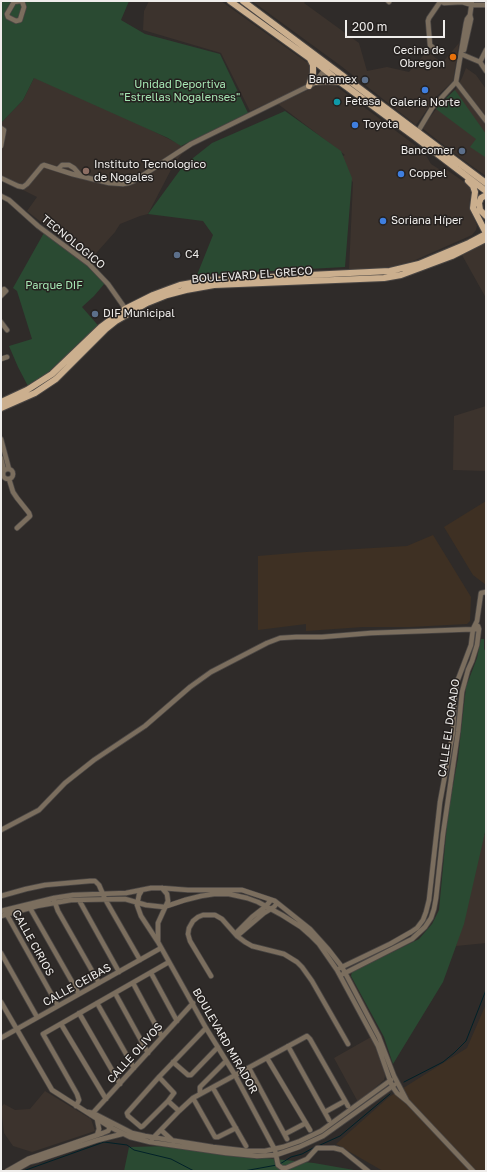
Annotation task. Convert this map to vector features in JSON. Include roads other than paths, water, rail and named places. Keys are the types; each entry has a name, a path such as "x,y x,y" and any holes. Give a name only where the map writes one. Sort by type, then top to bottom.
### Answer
{"main road":[{"path":"230,1 313,57 326,71 341,78 416,134 486,183"},
{"path":"242,1 343,80"},
{"path":"313,57 313,84 327,80 343,80"},
{"path":"416,134 486,191"},
{"path":"462,173 475,189 473,208 486,234"},
{"path":"475,174 486,179"},
{"path":"486,195 481,198 479,204 480,210 486,216"},
{"name":"BOULEVARD EL GRECO","path":"1,402 26,390 52,374 101,327 126,311 167,295 214,285 383,272 399,269 419,264 469,243 486,234"},
{"name":"BOULEVARD EL GRECO","path":"304,278 384,278 401,275 452,256 486,239"},
{"name":"BOULEVARD EL GRECO","path":"1,408 35,393 56,379 126,311"}],"street":[{"path":"438,52 430,45 428,18 440,1 444,3 464,2 486,5"},
{"path":"416,134 432,108 456,82 464,41 471,19 470,15 472,3"},
{"path":"486,50 483,63 486,71"},
{"path":"462,54 483,63"},
{"path":"1,178 18,186 23,186 28,184 43,165 114,184 123,184 134,181 191,144 313,84 323,72 326,71"},
{"path":"456,82 486,121"},
{"path":"1,128 4,130 1,146"},
{"path":"58,169 62,165 69,165 81,176"},
{"name":"TECNOLOGICO","path":"1,196 9,200 38,226 90,265 108,284 126,311"},
{"path":"1,291 4,289 6,291 1,296"},
{"path":"1,322 7,330"},
{"path":"1,359 7,358"},
{"path":"1,439 3,460 7,470 12,471 13,474 12,476 5,478"},
{"path":"7,470 3,474 13,492 30,516 17,528"},
{"path":"477,621 481,593 486,592"},
{"name":"CALLE EL DORADO","path":"337,970 411,932 417,928 423,920 429,900 440,802 452,732 455,693 457,682 469,652 473,629 477,621"},
{"name":"CALLE EL DORADO","path":"340,975 412,939 425,927 431,918 436,898 462,692 477,645 479,629 477,621"},
{"path":"1,830 39,810 65,783 94,760 145,726 190,686 212,672 267,643 280,638 479,629"},
{"path":"452,732 458,732"},
{"path":"1,896 45,885 90,880 97,883 140,960"},
{"path":"4,912 30,908 54,900 79,900 162,888 193,891 236,890 247,892 277,903 310,929 342,967 380,1037 397,1083 408,1102"},
{"name":"BOULEVARD MIRADOR","path":"158,942 158,923 168,901 168,896 162,888"},
{"path":"137,902 142,890"},
{"path":"1,916 4,912 73,895 104,897 164,908 201,896 214,894 238,895 266,906 301,927 318,944 340,975 378,1046 392,1086 397,1093 408,1102 473,1171"},
{"path":"54,900 99,983"},
{"path":"79,900 119,972"},
{"path":"236,935 266,906 270,900"},
{"name":"BOULEVARD MIRADOR","path":"137,902 137,908 141,916 158,942 192,1004 235,1075 275,1152 278,1165 282,1168 286,1168 307,1159 317,1148 338,1148 368,1171"},
{"path":"251,921 274,907 277,903"},
{"path":"30,908 79,994"},
{"name":"CALLE CIRIOS","path":"4,912 58,1006"},
{"path":"211,976 190,941 188,934 189,928 193,921 203,915 215,915 222,919 236,935 252,946 277,952 292,958 297,962 312,981 348,1044"},
{"name":"CALLE CEIBAS","path":"1,1038 161,948"},
{"path":"1,953 38,1017"},
{"path":"76,1106 79,1100 78,1094 43,1034 169,962"},
{"path":"151,973 177,1021"},
{"path":"133,983 162,1037"},
{"path":"115,994 148,1053"},
{"path":"1,1002 50,1087 55,1092 76,1106 111,1125 122,1134 150,1142 213,1149 248,1151 267,1156 275,1152 299,1147 315,1137 395,1078"},
{"path":"97,1003 134,1068"},
{"name":"CALLE OLIVOS","path":"90,1114 120,1084 192,1004"},
{"path":"79,1014 120,1084"},
{"path":"61,1024 106,1099"},
{"path":"159,1077 174,1092 168,1101 141,1127 127,1113 159,1077 206,1028"},
{"path":"150,1142 193,1098 307,1036 351,1110"},
{"path":"288,1046 332,1124"},
{"path":"173,1062 188,1075 191,1075 218,1047"},
{"path":"267,1058 310,1130"},
{"path":"200,1094 200,1087 226,1061"},
{"path":"249,1068 286,1136 306,1123"},
{"path":"351,1110 397,1083"},
{"path":"213,1088 248,1151"},
{"path":"193,1098 215,1136 218,1137 236,1128"},
{"path":"168,1101 179,1111"},
{"path":"325,1112 345,1101"},
{"path":"90,1114 97,1119 132,1133 213,1149"},
{"path":"97,1119 97,1135"},
{"path":"14,1171 37,1158 106,1132 111,1125"},
{"path":"161,1130 173,1141"},
{"path":"7,1171 28,1159 37,1158 122,1134"}],"waterway":[{"path":"404,1082 443,1062 466,1041 486,990"},
{"path":"318,1146 340,1136 390,1094"},
{"path":"23,1171 104,1142 127,1145 134,1150 171,1159 194,1171"},
{"path":"280,1164 291,1157 302,1154 315,1147"},
{"path":"244,1171 277,1165"}],"place":[{"name":"Cecina de Obregon","path":"453,57"},
{"name":"Banamex","path":"365,80"},
{"name":"Galeria Norte","path":"425,90"},
{"name":"Fetasa","path":"337,102"},
{"name":"Toyota","path":"355,125"},
{"name":"Bancomer","path":"462,151"},
{"name":"Instituto Tecnologico de Nogales","path":"86,171"},
{"name":"Coppel","path":"401,174"},
{"name":"Soriana Híper","path":"383,221"},
{"name":"C4","path":"177,255"},
{"name":"DIF Municipal","path":"95,314"}],"park label":[{"name":"Unidad Deportiva \"Estrellas Nogalenses\"","path":"180,91"},
{"name":"Parque DIF","path":"54,286"}]}
